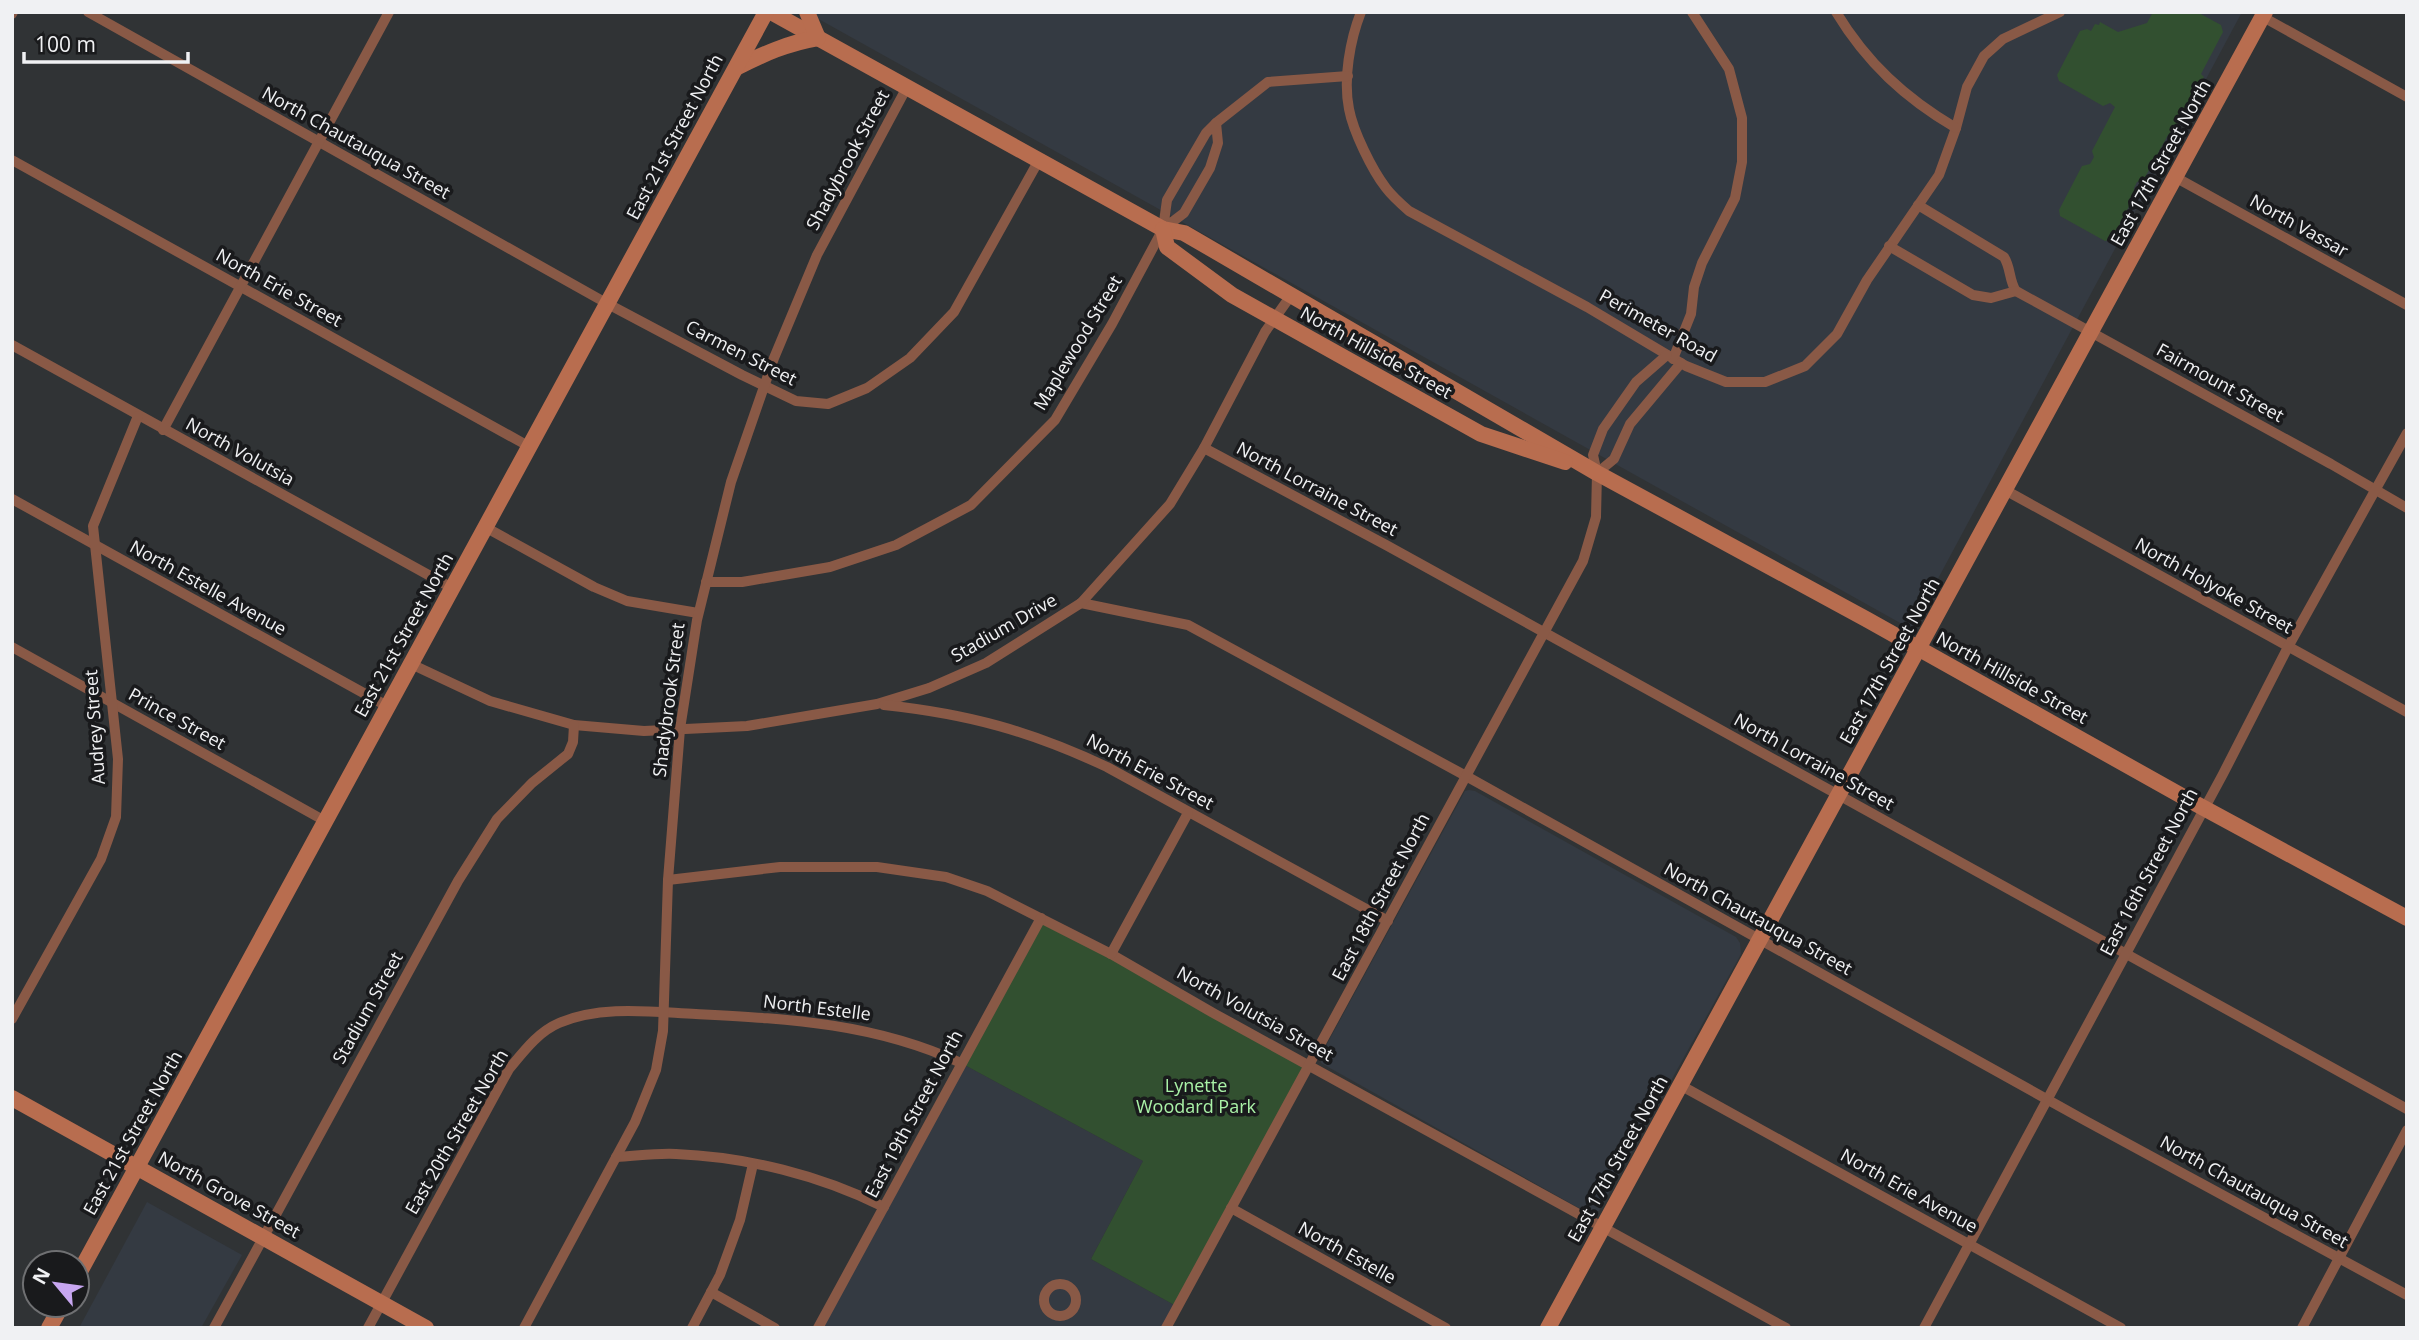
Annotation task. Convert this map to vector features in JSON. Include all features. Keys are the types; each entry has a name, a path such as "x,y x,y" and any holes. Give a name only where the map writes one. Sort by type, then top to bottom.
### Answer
{"main road":[{"name":"East 21st Street North","path":"91,1252 766,12"},
{"name":"North Hillside Street","path":"771,12 1163,229 1184,233 1597,473 2407,918"},
{"path":"735,68 777,48 818,38 807,12"},
{"name":"East 17th Street North","path":"1548,1328 2264,15"},
{"name":"North Hillside Street","path":"1163,229 1167,247 1232,295 1481,434 1597,473"},
{"name":"North Grove Street","path":"12,1098 426,1328"}],"street":[{"name":"North Chautauqua Street","path":"88,12 608,304"},
{"path":"163,430 389,12"},
{"name":"Perimeter Road","path":"1361,12 1354,30 1348,76 1349,109 1371,166 1387,189 1409,211 1587,307 1673,359 1726,382 1765,382 1805,366 1837,334 1867,280 1939,175 1967,87 1984,56 2003,39 2060,12"},
{"path":"1597,473 1614,458 1630,424 1673,359 1691,314 1694,287 1702,263 1735,198 1742,162 1742,118 1729,69 1692,12"},
{"path":"1836,12 1864,54 1892,84 1925,110 1956,128"},
{"path":"2264,15 2407,97"},
{"path":"1163,229 1167,200 1206,132 1216,123 1268,82 1348,76"},
{"name":"Shadybrook Street","path":"524,1328 635,1122 656,1070 663,1031 668,880 680,729 698,613 731,482 764,386 817,255 907,87"},
{"path":"1163,229 1184,213 1210,168 1218,143 1216,123"},
{"name":"North Erie Street","path":"12,160 530,447"},
{"name":"Carmen Street","path":"608,304 796,401 828,404 867,388 911,358 954,312 1039,160"},
{"name":"North Vassar","path":"2175,177 2407,305"},
{"path":"1889,246 1973,295 1991,298 2016,291 2004,257 1918,205"},
{"name":"Maplewood Street","path":"706,582 742,582 830,567 896,545 971,505 1055,420 1112,324 1163,229"},
{"name":"Fairmount Street","path":"2016,291 2407,508"},
{"name":"Stadium Drive","path":"574,726 644,731 747,726 877,704 929,688 986,663 1081,603 1170,504 1204,447 1265,331 1292,294"},
{"name":"North Volutsia","path":"12,345 452,588"},
{"name":"East 18th Street North","path":"1166,1328 1583,561 1596,517 1597,473 1593,455 1603,429 1636,382 1673,359"},
{"name":"Audrey Street","path":"12,1019 101,859 116,817 118,759 93,526 138,416"},
{"name":"East 16th Street North","path":"1924,1328 2288,647 2407,433"},
{"name":"North Lorraine Street","path":"1204,447 2407,1109"},
{"name":"North Holyoke Street","path":"2005,490 2407,712"},
{"name":"North Estelle Avenue","path":"12,499 387,706"},
{"path":"485,527 594,587 627,601 698,613"},
{"name":"North Chautauqua Street","path":"1081,603 1188,625 2407,1295"},
{"name":"Prince Street","path":"12,647 326,821"},
{"path":"411,664 490,701 574,726"},
{"name":"North Erie Street","path":"877,704 940,710 1002,725 1062,746 1107,766 1388,921"},
{"name":"Stadium Street","path":"214,1328 458,881 496,820 532,783 568,754 573,742 574,726"},
{"path":"1111,954 1188,813"},
{"name":"North Volutsia Street","path":"668,880 780,867 877,867 946,877 987,891 1111,954 1786,1328"},
{"name":"East 19th Street North","path":"818,1328 1041,918"},
{"name":"East 20th Street North","path":"368,1328 509,1069 533,1040 556,1024 579,1016 613,1012 664,1013"},
{"name":"North Estelle","path":"664,1013 789,1019 847,1027 925,1046 961,1063"},
{"name":"North Erie Avenue","path":"1680,1085 2121,1328"},
{"path":"2302,1328 2407,1130"},
{"path":"617,1157 676,1154 753,1164 804,1175 852,1191 884,1207"},
{"path":"692,1328 720,1275 740,1220 753,1164"},
{"name":"North Estelle","path":"1231,1209 1447,1328"},
{"path":"711,1292 775,1328"}],"shaded area":[{"path":"806,12 2242,12 1911,629"},
{"path":"1469,790 1736,937 1740,943 1741,954 1599,1211 1586,1211 1577,1207 1321,1063 1322,1053 1465,791"},
{"path":"961,1063 1143,1161 1091,1259 1178,1307 1166,1328 818,1328"},
{"path":"147,1202 242,1255 201,1328 79,1328 84,1319 91,1319 91,1306"}],"green space":[{"path":"2153,12 2197,12 2221,25 2223,32 2201,74 2204,77 2174,133 2168,135 2144,179 2137,182 2135,195 2112,239 2105,241 2060,216 2059,210 2082,166 2090,164 2094,157 2092,151 2115,107 2110,103 2103,106 2059,81 2057,75 2080,31 2091,31 2095,24 2099,25 2100,22 2118,32 2147,23"},
{"name":"Lynette Woodard Park","path":"1041,918 1310,1064 1178,1307 1091,1259 1143,1161 961,1063"}]}
